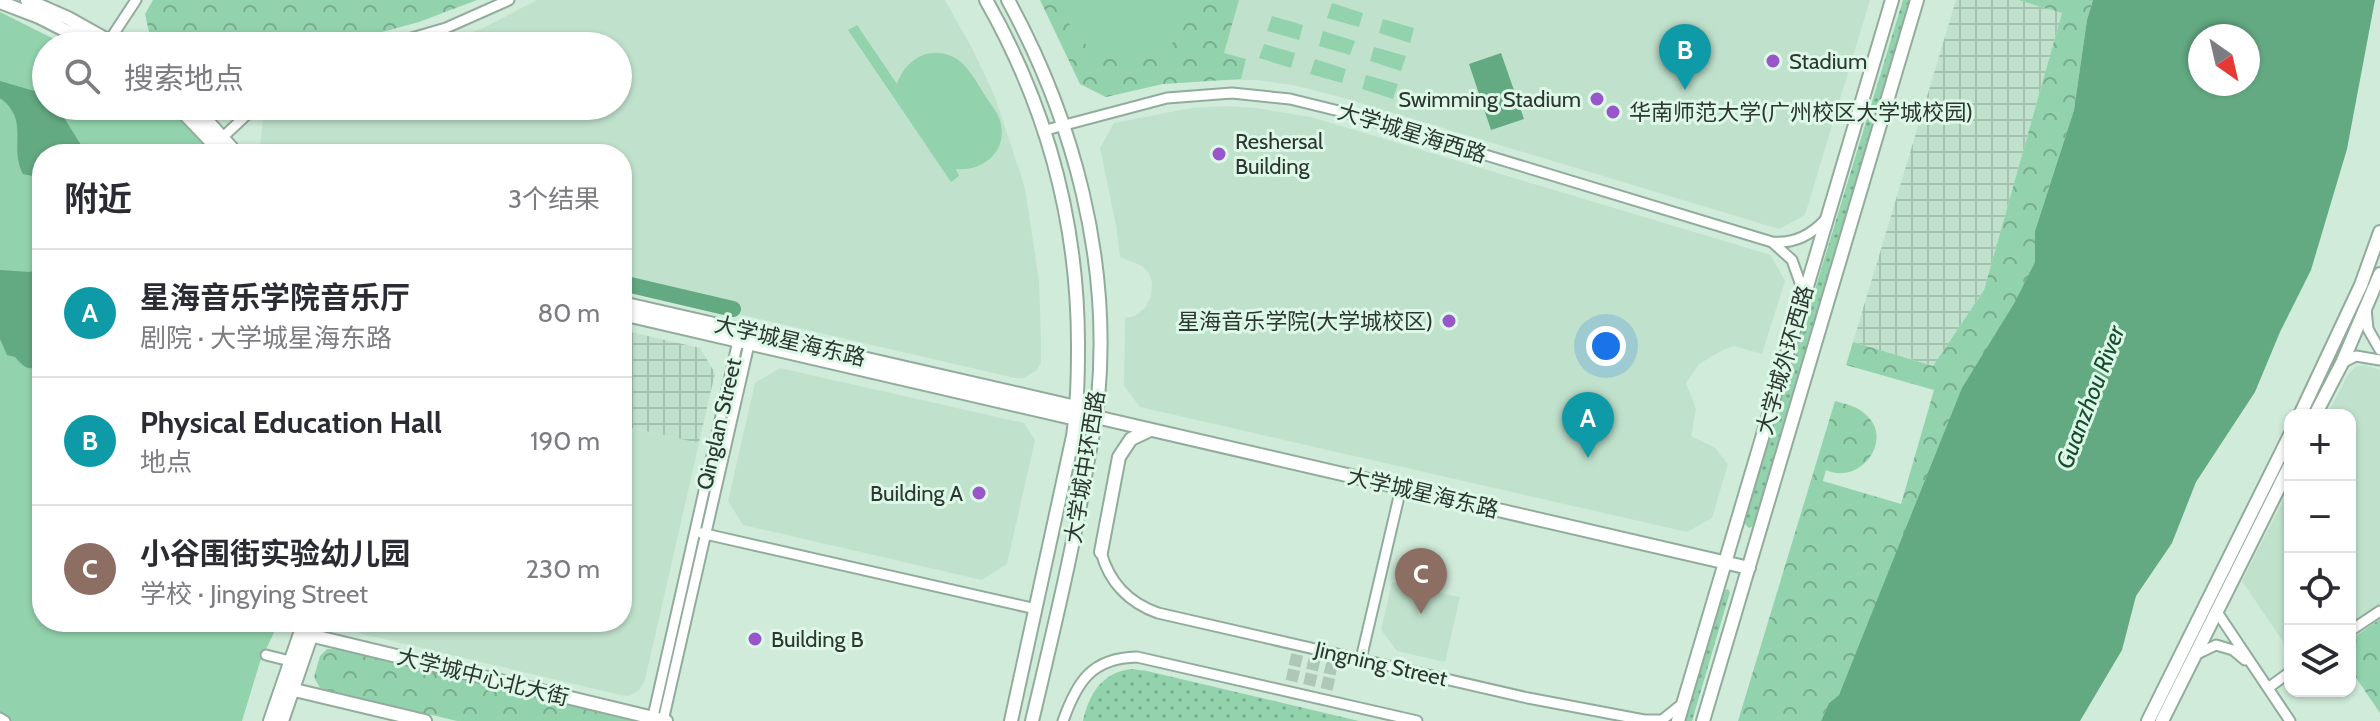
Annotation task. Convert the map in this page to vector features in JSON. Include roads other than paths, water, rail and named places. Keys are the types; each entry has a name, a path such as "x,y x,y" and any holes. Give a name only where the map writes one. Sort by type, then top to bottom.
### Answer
{"main road":[{"path":"27,0 91,32"},
{"name":"大学城中环西路","path":"986,0 1022,69 1046,130 1063,193 1074,257 1078,325 1076,413 1011,721"},
{"name":"大学城中环西路","path":"1008,0 1039,60 1064,124 1084,200 1097,280 1099,354 1096,417 1058,613 1032,721"},
{"name":"大学城外环西路","path":"1678,721 1892,0"},
{"name":"大学城外环西路","path":"1703,721 1917,0"},
{"path":"0,2 68,32"},
{"path":"1022,69 1039,60"},
{"path":"190,120 213,144"},
{"path":"207,120 229,144"},
{"path":"2303,409 2351,308 2380,232"},
{"path":"2318,409 2342,363 2380,274"},
{"name":"大学城星海东路","path":"632,306 744,339"},
{"name":"大学城星海东路","path":"632,316 1096,417 1749,568"},
{"path":"1101,552 1119,457 1131,439 1150,430"},
{"path":"2148,721 2284,447"},
{"path":"2162,721 2284,477"},
{"path":"1736,527 1749,533 1760,533"},
{"path":"282,721 288,688 305,632"},
{"name":"大学城中心北大街","path":"314,632 659,720"},
{"path":"270,721 288,688"},
{"path":"288,688 425,721"}],"street":[{"path":"118,32 136,0"},
{"path":"432,32 509,0"},
{"name":"大学城星海西路","path":"1046,130 1135,104 1184,95 1240,93 1290,99 1347,113 1772,242"},
{"path":"223,137 241,120"},
{"path":"1772,242 1796,240 1826,219"},
{"path":"1772,242 1796,266 1804,294"},
{"path":"2366,308 2368,329 2380,350"},
{"name":"Qinglan Street","path":"659,720 693,531 744,339"},
{"name":"Qinglan Street","path":"659,720 704,534 744,339"},
{"path":"2342,363 2356,356 2380,360"},
{"path":"1361,659 1401,488"},
{"path":"693,531 1036,609"},
{"name":"Jingning Street","path":"1101,552 1118,586 1145,608 1528,698 1650,721 1668,717 1684,702"},
{"path":"2356,627 2380,611"},
{"path":"2217,612 2290,721"},
{"path":"2195,655 2209,647 2223,646 2233,650 2254,668"},
{"path":"266,655 297,662"},
{"path":"1063,721 1075,691 1086,675 1114,660 1137,657 1417,721"},
{"path":"2268,688 2284,676"},
{"path":"0,718 5,721"}],"water":[{"name":"Guanzhou River","path":"2093,0 2375,0 2347,149 2311,270 2255,392 2196,482 2172,543 2136,596 2122,650 2080,721 1821,721 1829,703 1839,695 1962,388 2015,302 2035,262 2035,231 2074,110 2087,20"},
{"path":"1501,53 1524,119 1491,130 1469,64"},
{"path":"0,81 32,90 32,120 65,120 80,144 32,144 32,176 23,174 17,154 15,116 0,98"},
{"path":"0,270 32,271 32,368 7,355 0,339"}],"waterway":[{"path":"632,285 733,309"}],"tunnel":[{"path":"1290,659 1338,670"},
{"path":"1287,674 1334,685"}],"place":[{"name":"Stadium","path":"1773,61"},
{"name":"Physical Education Hall","path":"1685,90"},
{"name":"Swimming Stadium","path":"1597,99"},
{"name":"华南师范大学(广州校区大学城校园)","path":"1613,112"},
{"name":"Reshersal Building","path":"1219,154"},
{"name":"星海音乐学院(大学城校区)","path":"1449,321"},
{"name":"星海音乐学院音乐厅","path":"1588,458"},
{"name":"Building A","path":"979,493"},
{"name":"小谷围街实验幼儿园","path":"1421,614"},
{"name":"Building B","path":"755,639"}]}
